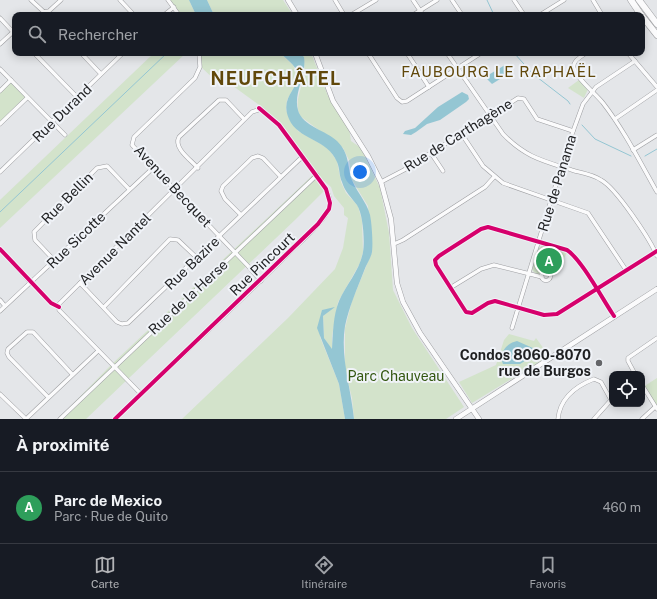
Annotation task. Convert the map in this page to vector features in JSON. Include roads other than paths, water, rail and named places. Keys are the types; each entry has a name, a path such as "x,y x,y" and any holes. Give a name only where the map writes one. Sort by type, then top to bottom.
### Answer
{"highway":[{"path":"631,0 639,12"},
{"path":"639,0 657,24"},
{"path":"645,20 657,35"}],"street":[{"path":"31,0 42,11 47,12 61,0"},
{"path":"120,0 131,12"},
{"path":"168,0 177,12"},
{"path":"288,0 295,12"},
{"path":"335,0 342,12"},
{"path":"356,12 376,0"},
{"path":"413,0 420,11 437,0"},
{"path":"452,0 460,12"},
{"path":"514,0 522,12"},
{"path":"545,12 564,0"},
{"path":"593,0 600,12"},
{"path":"168,12 174,7"},
{"path":"0,18 12,31"},
{"path":"0,44 12,35"},
{"path":"37,56 78,98"},
{"path":"84,56 101,74"},
{"name":"Rue Durand","path":"0,172 120,56"},
{"name":"Avenue Becquet","path":"199,56 200,67 195,78 133,139 134,148 220,236 260,281"},
{"path":"316,56 333,101 368,156 381,182 391,219 397,284 409,317 479,419"},
{"path":"370,56 399,101 407,100 476,56"},
{"path":"409,56 429,87"},
{"path":"449,56 503,134 523,153 596,177 610,186 616,192 657,253 626,270 597,290 563,311 551,315 498,301 492,301 472,313 468,313 450,288 436,265 436,258 483,228 492,228 571,253 597,290 614,316"},
{"path":"582,56 573,66 578,76 593,90 615,119 657,192"},
{"path":"615,119 657,89 630,56"},
{"name":"Rue de Panama","path":"512,328 572,131 583,104 593,90 634,61"},
{"path":"0,68 27,98 65,135"},
{"path":"0,91 12,80"},
{"path":"0,124 27,98"},
{"name":"Rue de Carthagène","path":"381,182 404,170 516,98 521,98 538,119 572,131"},
{"path":"198,168 179,148 177,143 179,137 219,100 226,100 244,120"},
{"name":"Avenue Nantel","path":"141,394 59,310 60,304 198,168 252,112 259,108"},
{"name":"Rue Pincourt","path":"115,419 260,281 318,224 329,209 330,196 317,175 279,126 259,108"},
{"path":"461,134 483,166 494,177 513,187 588,213 626,270"},
{"path":"633,150 657,135"},
{"path":"431,153 443,171"},
{"path":"240,214 225,199 221,191 223,186 252,158 260,156 280,176"},
{"name":"Rue Bazire","path":"80,283 119,323 128,323 220,236 240,214 302,157"},
{"name":"Rue Bellin","path":"54,260 35,240 34,232 97,168 107,166 129,189"},
{"name":"Rue Sicotte","path":"0,311 152,168"},
{"name":"Rue de la Herse","path":"60,419 317,175"},
{"path":"394,244 403,240 485,187 494,177"},
{"path":"104,306 170,238 178,240 197,258"},
{"path":"0,249 31,283"},
{"path":"450,288 489,266 499,266 528,275 542,277"},
{"path":"456,419 657,289"},
{"path":"0,300 5,306"},
{"path":"48,397 9,357 6,353 8,349 25,334 33,332 72,374"},
{"path":"633,371 628,358 657,338"},
{"path":"0,394 26,419 98,350"},
{"path":"558,419 560,406 567,396 594,379 601,382 611,400 594,419"},
{"path":"642,419 656,408 645,390"}],"water":[{"path":"189,0 207,0 213,12 195,12"},
{"path":"283,56 304,57 304,71 297,97 300,116 315,128 333,137 341,146 346,155 352,180 370,215 372,236 371,257 351,305 345,326 344,338 345,361 354,419 345,419 339,384 317,328 322,310 335,307 323,316 324,338 332,349 337,307 359,265 363,252 364,235 362,221 357,205 343,186 338,165 333,154 299,131 293,126 289,119 286,104 297,79 296,70"},
{"path":"505,65 511,72 492,84 485,77"},
{"path":"462,92 468,95 469,99 466,102 440,120 427,124 411,135 403,134 405,131 415,128 438,107"},
{"path":"517,341 535,349 536,354 520,364 503,364 502,356 504,349 513,342"}],"waterway":[{"path":"487,0 493,12"},
{"path":"0,212 164,56"},
{"path":"517,56 533,74 570,104"},
{"path":"582,125 595,139 631,156"},
{"path":"645,156 657,149"}],"place":[{"name":"Parc de Mexico","path":"549,261"},
{"name":"Condos 8060-8070 rue de Burgos","path":"599,363"}],"district":[{"name":"FAUBOURG LE RAPHAËL","path":"499,72"},
{"name":"NEUFCHÂTEL","path":"276,79"}],"park label":[{"name":"Parc Chauveau","path":"396,376"}]}
